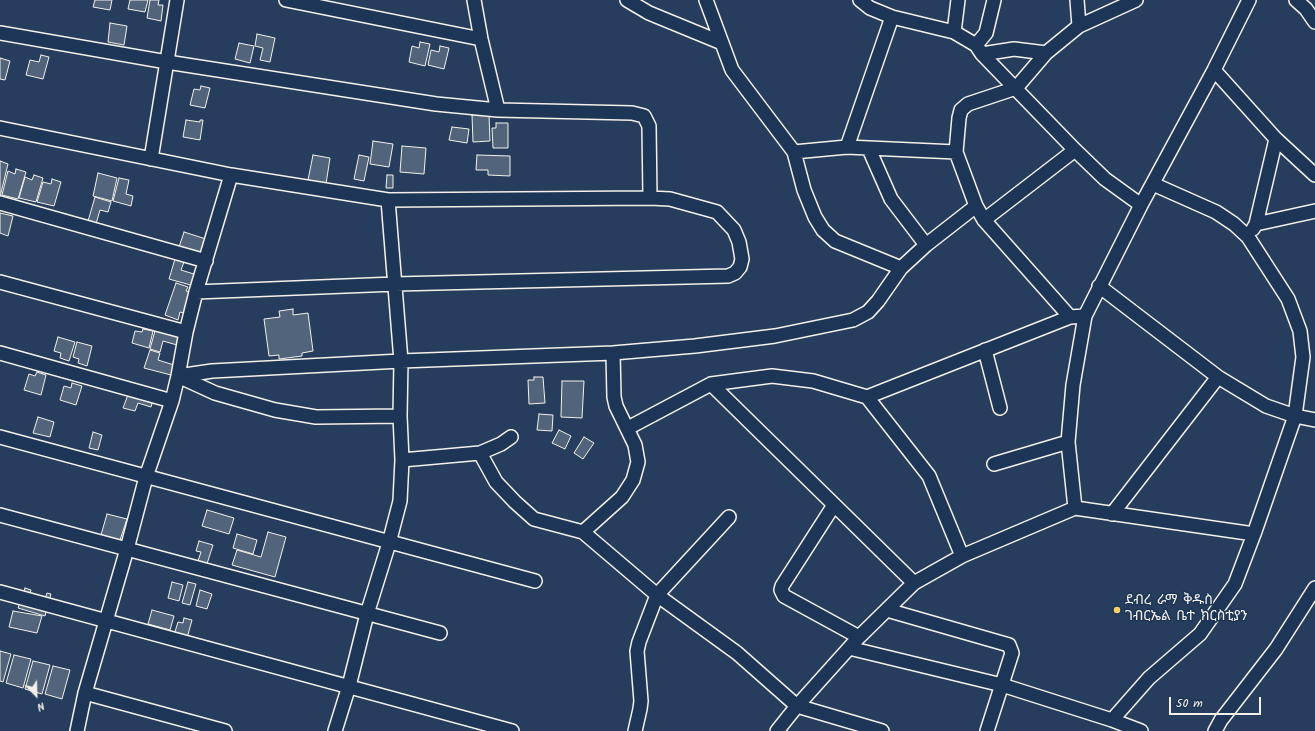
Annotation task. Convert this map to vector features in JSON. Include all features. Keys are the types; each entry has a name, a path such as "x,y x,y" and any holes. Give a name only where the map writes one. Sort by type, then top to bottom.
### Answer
{"street":[{"path":"151,158 177,0"},
{"path":"286,0 481,39"},
{"path":"474,0 481,39 498,110"},
{"path":"627,0 649,13 722,43"},
{"path":"706,0 732,70 794,152 804,190 822,230 835,240 901,268"},
{"path":"860,0 870,8 892,17 954,32 979,49 1074,150 1105,179 1141,205"},
{"path":"954,32 958,0"},
{"path":"979,49 986,33 994,0"},
{"path":"1077,0 1079,26"},
{"path":"1070,317 984,220 976,206 956,152 959,118 961,110 968,104 1016,88 1046,53 1079,26 1117,4 1136,0"},
{"path":"1075,508 1068,442 1073,385 1085,316 1141,205 1214,70 1249,0"},
{"path":"1296,0 1306,9 1315,22"},
{"path":"847,147 892,17"},
{"path":"0,33 168,62 436,104 498,110 632,113 644,116 649,126 650,198"},
{"path":"979,49 1014,49 1046,53"},
{"path":"1214,70 1276,140 1315,175"},
{"path":"0,128 231,174 388,200 670,199 716,212 734,230 739,242 742,259 740,267 728,276 395,284 196,292"},
{"path":"1248,237 1256,224 1276,140"},
{"path":"794,152 847,147 956,152"},
{"path":"868,149 891,199 926,245"},
{"path":"984,220 1074,150"},
{"path":"77,731 85,693 127,549 146,477 172,401 196,292 231,174"},
{"path":"1112,720 1149,678 1200,634 1235,584 1295,416 1303,358 1300,331 1288,299 1248,237 1234,224 1216,212 1153,184"},
{"path":"335,731 349,686 367,614 389,543 400,501 402,460 400,416 401,361 388,200"},
{"path":"0,203 206,261"},
{"path":"178,376 212,371 401,361 613,353 695,346 774,336 853,320 868,312 878,301 901,268 926,245 976,206"},
{"path":"1256,224 1315,211"},
{"path":"0,282 186,332"},
{"path":"1100,286 1218,377 1266,406 1295,416 1315,420"},
{"path":"867,397 1070,317 1085,316"},
{"path":"985,350 1000,408"},
{"path":"0,353 172,401"},
{"path":"583,532 622,496 633,480 638,462 635,445 616,406 614,397 613,353"},
{"path":"178,376 215,393 276,410 316,417 400,416"},
{"path":"628,428 710,384 772,376 813,381 867,397 929,476 962,556"},
{"path":"1112,514 1218,377"},
{"path":"710,384 914,583"},
{"path":"0,437 389,543 535,581"},
{"path":"402,460 480,453 501,444 511,437"},
{"path":"994,464 1068,442"},
{"path":"480,453 496,482 534,519 583,532 657,595 738,653 797,706 882,731"},
{"path":"834,505 781,590 784,596 859,637"},
{"path":"777,731 797,706 859,637 914,583 962,556 1075,508 1254,534"},
{"path":"0,515 440,633"},
{"path":"635,731 641,701 637,651 657,595 729,517"},
{"path":"1215,731 1221,720 1276,649 1315,588"},
{"path":"0,592 512,731"},
{"path":"887,610 1009,645 1012,653 987,731"},
{"path":"850,648 1002,685 1112,720 1141,731"},
{"path":"85,693 225,731"}],"building":[{"path":"95,0 112,0 110,10 93,7"},
{"path":"130,0 148,0 145,12 128,9"},
{"path":"150,0 159,0 158,5 163,5 161,21 147,18"},
{"path":"110,23 127,26 124,45 108,42"},
{"path":"257,34 275,38 270,62 260,60 263,48 255,46"},
{"path":"420,42 430,44 425,66 409,62 412,46 419,48"},
{"path":"239,43 254,46 250,63 235,59"},
{"path":"440,46 449,48 444,69 428,65 431,50 439,52"},
{"path":"41,55 49,57 43,79 26,75 30,60 39,62"},
{"path":"0,58 10,61 5,80 0,79"},
{"path":"201,86 210,88 205,108 190,105 194,89 200,90"},
{"path":"472,115 489,115 490,141 473,142"},
{"path":"186,120 200,122 200,120 203,120 200,140 183,137"},
{"path":"496,123 508,123 508,148 493,148 492,128 496,128"},
{"path":"452,127 469,129 467,143 449,140"},
{"path":"373,141 393,144 389,167 370,164"},
{"path":"402,146 426,148 424,174 400,172"},
{"path":"313,155 330,158 326,184 308,180"},
{"path":"359,155 369,157 364,181 354,179"},
{"path":"477,155 510,156 510,176 488,175 488,170 476,170"},
{"path":"0,161 8,164 0,197"},
{"path":"16,169 26,172 18,199 2,195 8,171 15,174"},
{"path":"98,173 117,178 112,201 93,196"},
{"path":"34,175 43,178 36,202 19,198 25,177 32,180"},
{"path":"387,175 393,175 393,188 386,188"},
{"path":"119,178 129,180 126,194 133,196 131,206 113,201"},
{"path":"52,179 61,182 54,206 37,202 43,182 51,184"},
{"path":"95,197 111,202 108,212 100,210 96,224 88,221"},
{"path":"0,213 13,216 8,236 0,233"},
{"path":"184,232 209,240 204,256 178,250"},
{"path":"175,259 184,262 181,270 197,275 194,286 169,279"},
{"path":"176,283 188,287 186,291 191,292 184,313 180,312 178,320 165,315"},
{"path":"293,309 293,315 308,313 313,351 302,353 302,356 279,359 279,355 269,356 264,319 280,317 279,311"},
{"path":"156,327 181,333 177,345 163,341 160,352 150,349"},
{"path":"143,329 153,331 149,348 132,343 135,331 142,332"},
{"path":"58,337 75,342 69,361 60,358 61,353 54,351"},
{"path":"77,342 92,346 87,366 78,363 79,359 73,357"},
{"path":"150,350 160,353 158,360 174,365 171,375 144,368"},
{"path":"37,372 46,375 41,395 24,390 29,374 35,376"},
{"path":"534,377 543,377 545,403 529,404 528,380 534,380"},
{"path":"562,381 584,381 582,418 561,417"},
{"path":"72,383 82,386 76,405 60,400 64,386 71,388"},
{"path":"129,392 153,400 151,407 138,403 135,411 123,408"},
{"path":"539,414 553,415 552,431 537,430"},
{"path":"38,417 54,422 50,437 33,433"},
{"path":"559,430 571,436 565,449 552,443"},
{"path":"93,432 102,435 98,450 89,448"},
{"path":"584,437 594,443 583,459 574,453"},
{"path":"207,510 234,518 229,534 202,526"},
{"path":"107,514 127,519 120,540 101,535"},
{"path":"268,532 286,537 275,577 232,565 237,550 261,557"},
{"path":"237,534 257,540 253,554 233,548"},
{"path":"199,541 213,545 205,570 196,567 201,552 196,551"},
{"path":"172,582 183,585 179,601 168,598"},
{"path":"188,582 196,584 190,605 182,603"},
{"path":"25,588 31,590 27,602 43,604 47,593 51,594 45,616 18,608"},
{"path":"200,590 212,594 207,609 196,606"},
{"path":"152,610 174,616 170,630 148,624"},
{"path":"13,611 42,616 37,633 9,627"},
{"path":"184,618 192,620 187,638 174,635 178,622 183,623"},
{"path":"0,651 11,654 3,682 0,681"},
{"path":"14,655 31,659 23,688 6,683"},
{"path":"33,661 50,665 42,694 25,689"},
{"path":"53,666 70,670 62,699 45,694"}],"place":[{"name":"ደብረ ራማ ቅዱስ ገብርኤል ቤተ ክርስቲያን","path":"1117,610"}]}
